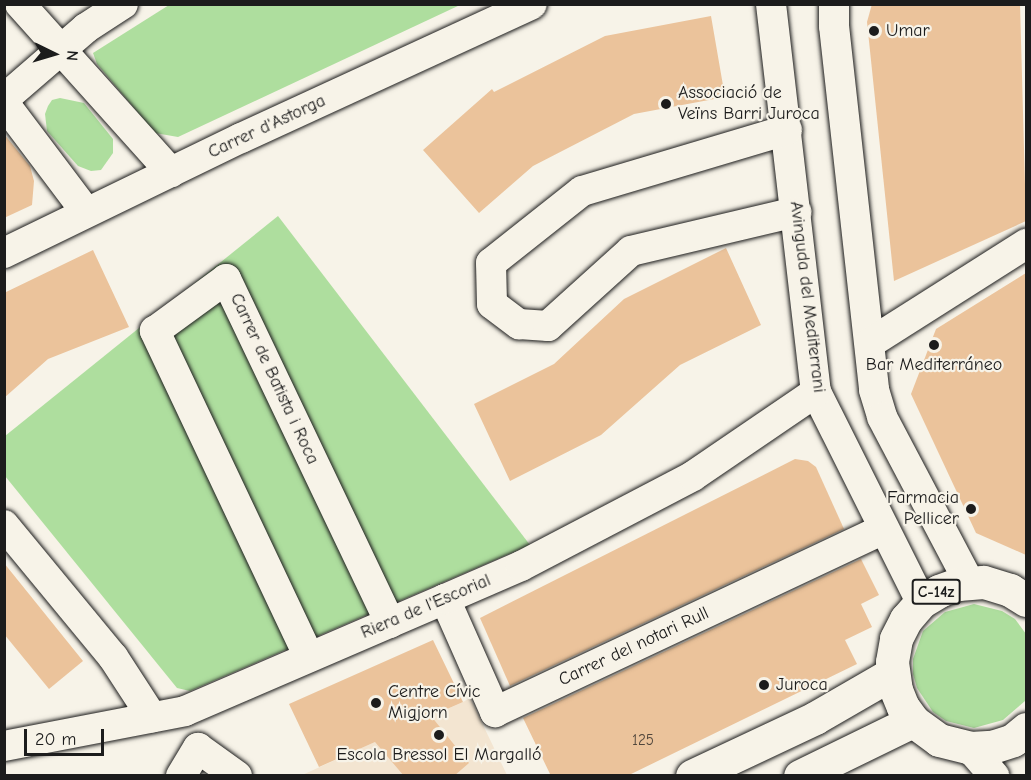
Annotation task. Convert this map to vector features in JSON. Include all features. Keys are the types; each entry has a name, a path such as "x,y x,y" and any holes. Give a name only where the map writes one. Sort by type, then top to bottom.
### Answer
{"main road":[{"name":"C-14z","path":"1026,600 997,585 969,582 948,586 921,602 906,619 896,639 893,673 903,707 913,721 939,740 970,748 1003,744 1026,729"},
{"path":"692,776 815,718 893,673"},
{"path":"800,776 913,721"}],"street":[{"path":"20,4 171,172"},
{"path":"86,213 4,101 86,28 123,4"},
{"name":"Carrer d'Astorga","path":"4,253 171,172 532,4"},
{"name":"Avinguda del Mediterrani","path":"771,4 816,392 921,602"},
{"path":"834,4 834,26 874,390 882,417 969,582"},
{"path":"787,130 582,191 491,263 492,304 519,324 548,326 631,252 795,212"},
{"path":"870,344 1026,244"},
{"name":"Carrer de Batista i Roca","path":"309,657 155,331 226,279 390,623"},
{"name":"Riera de l'Escorial","path":"4,746 185,711 521,566 693,476 816,392"},
{"path":"4,525 113,657 152,717"},
{"name":"Carrer del notari Rull","path":"445,599 495,712 884,529"},
{"path":"101,727 114,715 121,687 113,657"},
{"path":"185,711 198,748 237,776"},
{"path":"181,776 198,748"},
{"path":"970,748 994,776"}],"shaded area":[{"name":"Escola Bressol El Margalló","path":"470,698 507,775 300,776 463,702"}],"green space":[{"path":"169,5 460,5 178,137 155,133 97,64 93,53"},
{"path":"60,98 84,103 113,139 113,153 101,170 91,171 78,166 47,131 45,114 48,106 52,100"},
{"path":"278,216 530,545 190,691 177,688 5,476 5,436"},
{"path":"974,604 1002,611 1015,619 1026,634 1025,701 1003,720 974,728 946,721 933,712 917,688 913,674 913,659 923,631 945,612"}],"building":[{"path":"872,4 1020,4 1026,221 894,281 867,22"},
{"path":"711,16 725,97 634,114 533,166 479,213 423,150 492,89 494,92 605,36"},
{"path":"4,134 30,166 34,181 32,205 4,218"},
{"path":"726,248 761,325 680,365 601,435 510,481 474,404 554,364 624,299"},
{"path":"93,250 129,327 48,359 4,398 4,293"},
{"path":"1026,273 1026,555 976,533 911,394 936,329"},
{"path":"795,459 808,461 816,467 844,529 510,686 480,618"},
{"path":"861,559 879,595 861,604 872,627 845,640 857,664 627,776 551,776 523,718"},
{"path":"4,563 83,661 49,689 4,634"},
{"name":"Centre Cívic Migjorn","path":"433,640 463,702 431,716 469,763 454,776 404,776 375,742 319,767 289,704"}],"place":[{"name":"Umar","path":"874,31"},
{"name":"Associació de Veïns Barri Juroca","path":"666,104"},
{"name":"Bar Mediterráneo","path":"934,345"},
{"name":"Farmacia Pellicer","path":"971,509"},
{"name":"Juroca","path":"764,685"},
{"name":"Centre Cívic Migjorn","path":"376,703"},
{"name":"Escola Bressol El Margalló","path":"439,735"}]}
